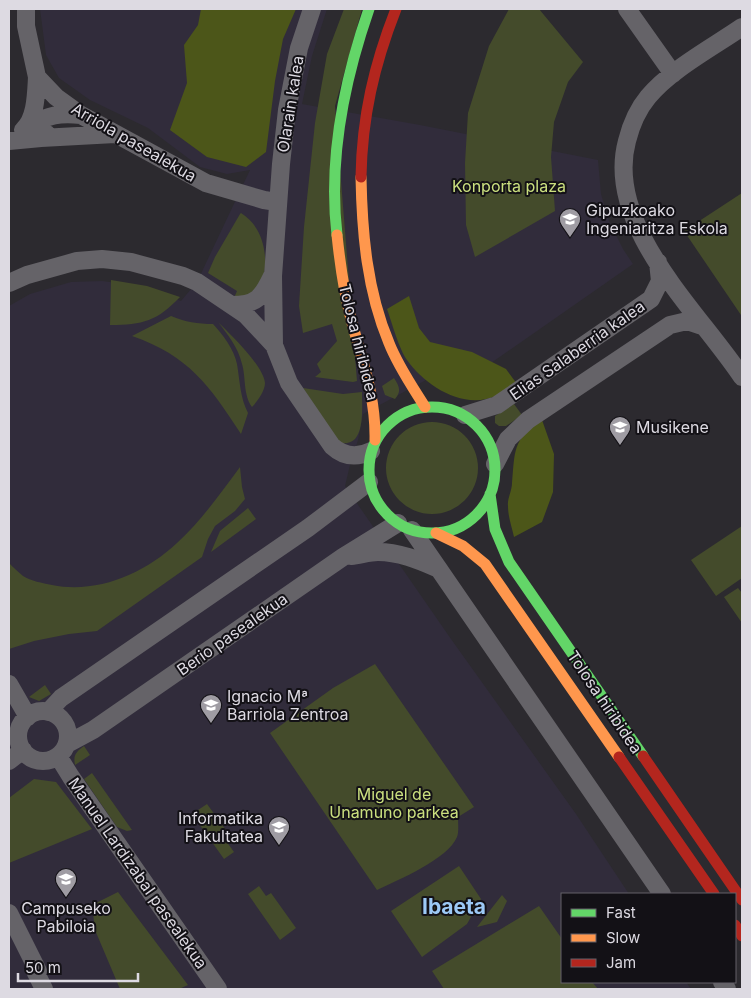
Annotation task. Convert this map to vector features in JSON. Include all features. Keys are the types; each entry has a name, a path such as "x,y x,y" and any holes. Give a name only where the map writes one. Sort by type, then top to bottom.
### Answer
{"main road":[{"name":"Tolosa hiribidea","path":"370,9 362,28 348,76 338,133 336,189 337,229 343,286 351,322 373,396 376,417 373,445"},
{"name":"Tolosa hiribidea","path":"396,9 372,82 363,134 361,189 363,228 370,280 385,335 403,373 425,406"},
{"path":"425,406 439,406 452,410 465,415 474,422 489,441 495,464 494,484 484,506 463,525 436,533 405,527 385,512 375,498 369,482 368,466 373,445 393,419 408,410 425,406"},
{"name":"Tolosa hiribidea","path":"490,494 494,529 509,562 742,900"},
{"name":"Tolosa hiribidea","path":"436,533 463,546 485,564 713,893"}],"street":[{"path":"26,9 26,26 37,77 36,96 29,125"},
{"name":"Olarain kalea","path":"274,345 273,276 277,202 287,110 299,48 312,9"},
{"path":"627,9 673,74"},
{"path":"732,362 679,295 637,228 628,206 623,177 624,149 629,130 640,108 649,96 673,74 742,27"},
{"name":"Arriola pasealekua","path":"37,77 58,105 81,115 206,183 277,202"},
{"path":"9,140 29,125 44,117 58,105"},
{"path":"41,138 56,127 58,105"},
{"path":"29,125 41,138"},
{"path":"9,140 116,134"},
{"path":"9,283 27,275 69,263 102,259 140,264 183,276 197,282 246,315 274,345 279,361 294,392 337,451 350,456 364,454 373,445"},
{"name":"Elias Salaberria kalea","path":"465,415 497,405 651,299 660,281 657,261"},
{"path":"232,305 254,302 264,294 273,276"},
{"path":"651,299 669,294 679,295 687,297 701,306 716,328 742,378"},
{"name":"Elias Salaberria kalea","path":"495,464 508,439 528,420 670,325 686,321 702,326"},
{"path":"48,712 61,698 308,528 369,482"},
{"path":"405,527 439,569 661,893"},
{"name":"Berio pasealekua","path":"63,750 343,557 405,527"},
{"path":"343,557 378,552 398,554 439,569"},
{"path":"9,684 28,716"},
{"path":"37,712 48,712 60,718 68,730 63,750 48,761 16,756 20,743 20,729 28,716 37,712"},
{"name":"Manuel Lardizabal pasealekua","path":"63,750 71,777 218,989"},
{"path":"9,913 38,971 36,973 44,989"}],"shaded area":[{"path":"40,9 327,9 312,56 302,104 598,160 601,194 609,221 633,264 448,393 426,380 363,414 345,486 576,814 628,893 561,893 561,983 687,983 691,989 9,989 9,306 30,294 71,282 102,281 146,287 181,301 197,282 250,170 227,174 200,167 148,128 90,100 59,78 46,55"}],"green space":[{"path":"201,9 296,9 283,39 275,81 266,152 246,167 207,157 170,130 187,83 184,45 198,25"},
{"path":"344,9 362,9 335,106 357,381 353,382 315,377 321,372 317,364 337,341 332,324 303,333 299,306 304,227 315,123 327,54"},
{"name":"Konporta plaza","path":"509,9 539,9 583,62 568,82 554,122 551,157 555,211 475,257 466,225 465,163 468,113 489,46"},
{"path":"742,193 742,314 741,315 684,231"},
{"path":"241,213 248,218 259,232 264,249 265,266 264,275 257,294 234,298 237,291 208,273 215,257"},
{"path":"111,280 147,286 180,297 164,312 149,320 132,324 110,325"},
{"path":"409,296 419,328 430,342 472,352 506,369 517,384 494,397 475,400 452,396 422,377 404,355 387,309"},
{"path":"171,316 202,324 213,324 231,348 236,358 242,395 248,413 241,434 196,374 169,353 132,336"},
{"path":"218,322 253,359 263,376 264,389 252,407 247,397 243,369 238,352"},
{"path":"394,378 399,388 395,399 385,395 382,386"},
{"path":"303,388 343,394 362,392 362,419 358,435 353,441 346,443 337,442"},
{"path":"514,404 522,415 506,426 499,426 495,423 495,416"},
{"path":"542,420 554,454 553,492 542,522 514,537 508,503 512,486 515,454 520,440 532,427"},
{"path":"432,422 450,425 465,435 475,450 478,468 475,486 465,501 450,511 432,514 414,511 399,501 389,486 386,468 389,450 399,435 414,425"},
{"path":"240,467 245,499 235,511 215,526 202,557 97,631 34,641 9,649 9,563 26,578 52,585 86,587 119,579 150,564 186,535"},
{"path":"248,508 256,519 211,552 220,531"},
{"path":"742,526 742,578 716,596 691,560"},
{"path":"738,588 742,593 742,623 724,597"},
{"name":"Miguel de Unamuno parkea","path":"375,664 474,807 458,817 457,837 444,853 409,875 377,890 270,733 333,688"},
{"path":"45,685 51,694 39,701 29,697"},
{"path":"84,746 90,755 75,765 74,759 76,754"},
{"path":"92,773 132,830 127,831 117,827 84,779"},
{"path":"34,779 56,782 92,829 9,863 9,798"},
{"path":"207,804 231,837 226,841 234,852 224,859 192,814"},
{"path":"459,866 481,899 467,924 422,957 391,911"},
{"path":"259,886 266,896 271,893 296,928 280,940 248,894"},
{"path":"118,892 188,985 179,989 120,989 95,930 92,905"},
{"path":"502,895 507,901 497,922 477,927"},
{"path":"539,906 561,938 561,983 593,983 598,989 444,989 432,971"}],"traffic: fast":[{"path":"337,235 335,177 340,120 352,64 369,9"},
{"path":"432,407 456,412 467,417 477,425 485,435 490,446 495,470 490,494 485,505 477,515 467,523 456,528 432,533 408,528 397,523 387,515 379,505 374,494 369,470 374,446 379,435 387,425 397,417 408,412 432,407"},
{"path":"490,494 495,529 509,562 643,756"}],"traffic: slow":[{"path":"361,177 364,240 375,303 393,351 425,407"},
{"path":"337,235 346,299 371,394 375,440"},
{"path":"436,533 463,546 485,564 619,757"}],"traffic: jam":[{"path":"361,177 364,133 371,92 381,50 396,9"},
{"path":"643,756 742,900"},
{"path":"619,757 713,893"},
{"path":"736,927 742,936"}],"place":[{"name":"Gipuzkoako Ingeniaritza Eskola","path":"570,238"},
{"name":"Musikene","path":"620,446"},
{"name":"Ignacio Mª Barriola Zentroa","path":"211,724"},
{"name":"Informatika Fakultatea","path":"279,846"},
{"name":"Campuseko Pabiloia","path":"66,898"}],"district":[{"name":"Ibaeta","path":"454,906"}]}
